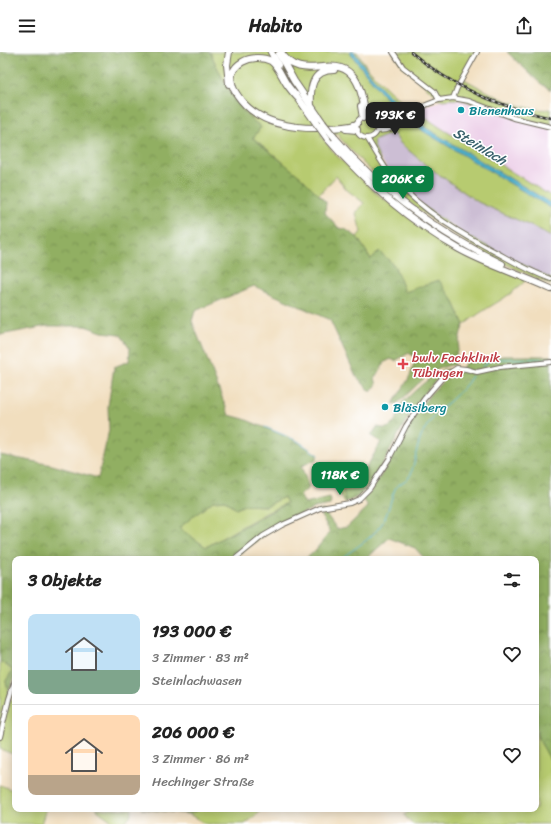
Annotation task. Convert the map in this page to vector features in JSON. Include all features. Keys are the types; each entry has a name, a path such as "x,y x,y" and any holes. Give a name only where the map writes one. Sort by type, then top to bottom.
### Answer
{"highway":[{"path":"229,52 227,73 231,89 239,101 258,117 291,130 309,131 357,127"},
{"path":"271,52 298,98 327,138 375,187 403,210 454,246 473,256 551,288"},
{"path":"278,52 294,81 323,123 371,176 398,199 444,232 484,255 551,288"},
{"path":"281,52 296,66 310,68 337,68 345,70 351,74 358,85 365,117"},
{"path":"298,98 288,87 277,67 265,58 250,57 236,65 231,79 233,88 244,103 253,111 275,123 290,127 307,128 357,127"},
{"path":"311,106 310,92 313,81 328,70 337,70 344,72 353,81 365,117"}],"street":[{"path":"393,52 403,67 434,91 439,100"},
{"path":"453,98 477,52"},
{"path":"377,131 391,128 426,105 439,100 453,98 468,101 514,118 551,127"},
{"path":"365,117 373,119 377,124 377,131 373,136 367,138 360,136 357,127 365,117"},
{"path":"377,124 387,126 401,122"},
{"path":"373,136 374,149"},
{"path":"367,138 382,165 395,181 414,199 456,230 483,246 551,279"},
{"path":"239,556 263,536 282,525 320,508 350,503 359,499 370,488 389,458 406,426 424,399 443,377 457,368 477,372 551,362"},
{"path":"0,737 8,699 12,688"}],"shaded area":[{"path":"453,98 551,127 551,196 441,128 417,111 426,105"},
{"path":"393,132 400,143 427,166 478,202 551,237 551,279 483,246 430,211 395,181 374,149 373,141"}],"green space":[{"path":"0,52 210,52 225,84 236,102 251,119 261,127 253,138 302,178 326,202 325,213 339,228 345,229 357,237 371,259 379,251 394,265 405,292 439,280 453,300 464,325 461,332 454,365 446,366 431,373 400,401 393,404 410,376 414,364 414,358 409,353 395,361 391,359 385,362 375,379 377,384 371,392 356,376 330,320 254,286 195,311 192,321 229,415 244,419 295,440 317,454 317,459 301,466 309,488 300,495 305,504 330,498 330,505 314,508 281,523 237,556 12,556 12,669 0,661 0,455 52,465 98,478 109,430 108,406 114,367 129,361 130,348 120,334 102,332 85,326 47,326 0,335","holes":["284,497 287,503 206,547 179,528 213,501 225,500 236,509 244,505 266,506"]},
{"path":"210,52 357,52 383,85 415,112 419,113 551,196 551,237 478,202 427,166 400,143 393,133 373,141 382,165 414,199 456,230 551,279 551,285 491,257 435,222 388,186 365,165 339,137 339,134 320,135 336,155 376,193 433,236 527,279 504,298 479,313 464,325 453,300 405,292 394,265 371,259 357,237 361,232 356,213 364,203 347,190 336,176 319,195 277,157 253,138 261,127 243,111 236,102"},
{"path":"393,52 477,52 462,78 505,100 528,108 551,109 551,127 514,118 460,99 439,100 438,97 403,67"},
{"path":"507,52 551,52 551,90 540,83"},
{"path":"503,356 551,356 551,761 539,740 539,556 422,556 415,548 389,538 369,556 309,556 330,532 319,511 323,510 337,529 347,527 368,507 363,498 373,489 416,414 430,394 446,378 461,371 465,363"},
{"path":"447,369 449,370 437,379 418,402 370,484 357,497 346,502 343,491 346,487 340,479 348,473 361,477 381,442 371,436 377,427 386,428 390,426 399,412 400,405 427,380"},
{"path":"329,464 344,470 351,469 340,479 346,487 343,491 346,502 344,502 328,467"},
{"path":"284,497 287,503 266,513 206,547 178,528 213,501 225,500 236,509 244,505 266,506"},
{"path":"0,661 12,669 6,681 9,699 12,701 12,754 0,749"},
{"path":"12,672 12,683 8,693 6,681"},
{"path":"539,740 551,761 551,824 412,824 404,815 408,812 539,812"},
{"path":"0,785 12,790 12,812 45,812 41,824 0,824"},
{"path":"100,812 132,812 123,824 116,824"},
{"path":"170,812 193,812 189,814"},
{"path":"193,812 260,812 245,824 206,824 189,814"}],"water":[{"path":"349,52 354,52 373,78 389,96 426,128 551,203 551,208 423,131 386,99"}],"waterway":[{"path":"482,367 491,359 551,359"},
{"path":"344,556 371,536 381,525 395,489 411,474 419,442 426,427 468,383 472,376"},
{"path":"265,427 298,441 318,455"}],"railway":[{"path":"411,52 427,65 460,86 513,108 551,118"}],"place":[{"name":"Bienenhaus","path":"461,110"},
{"name":"bwlv Fachklinik Tübingen","path":"403,364"},
{"name":"Bläsiberg","path":"385,407"}],"water label":[{"name":"Steinlach","path":"480,146"}]}
